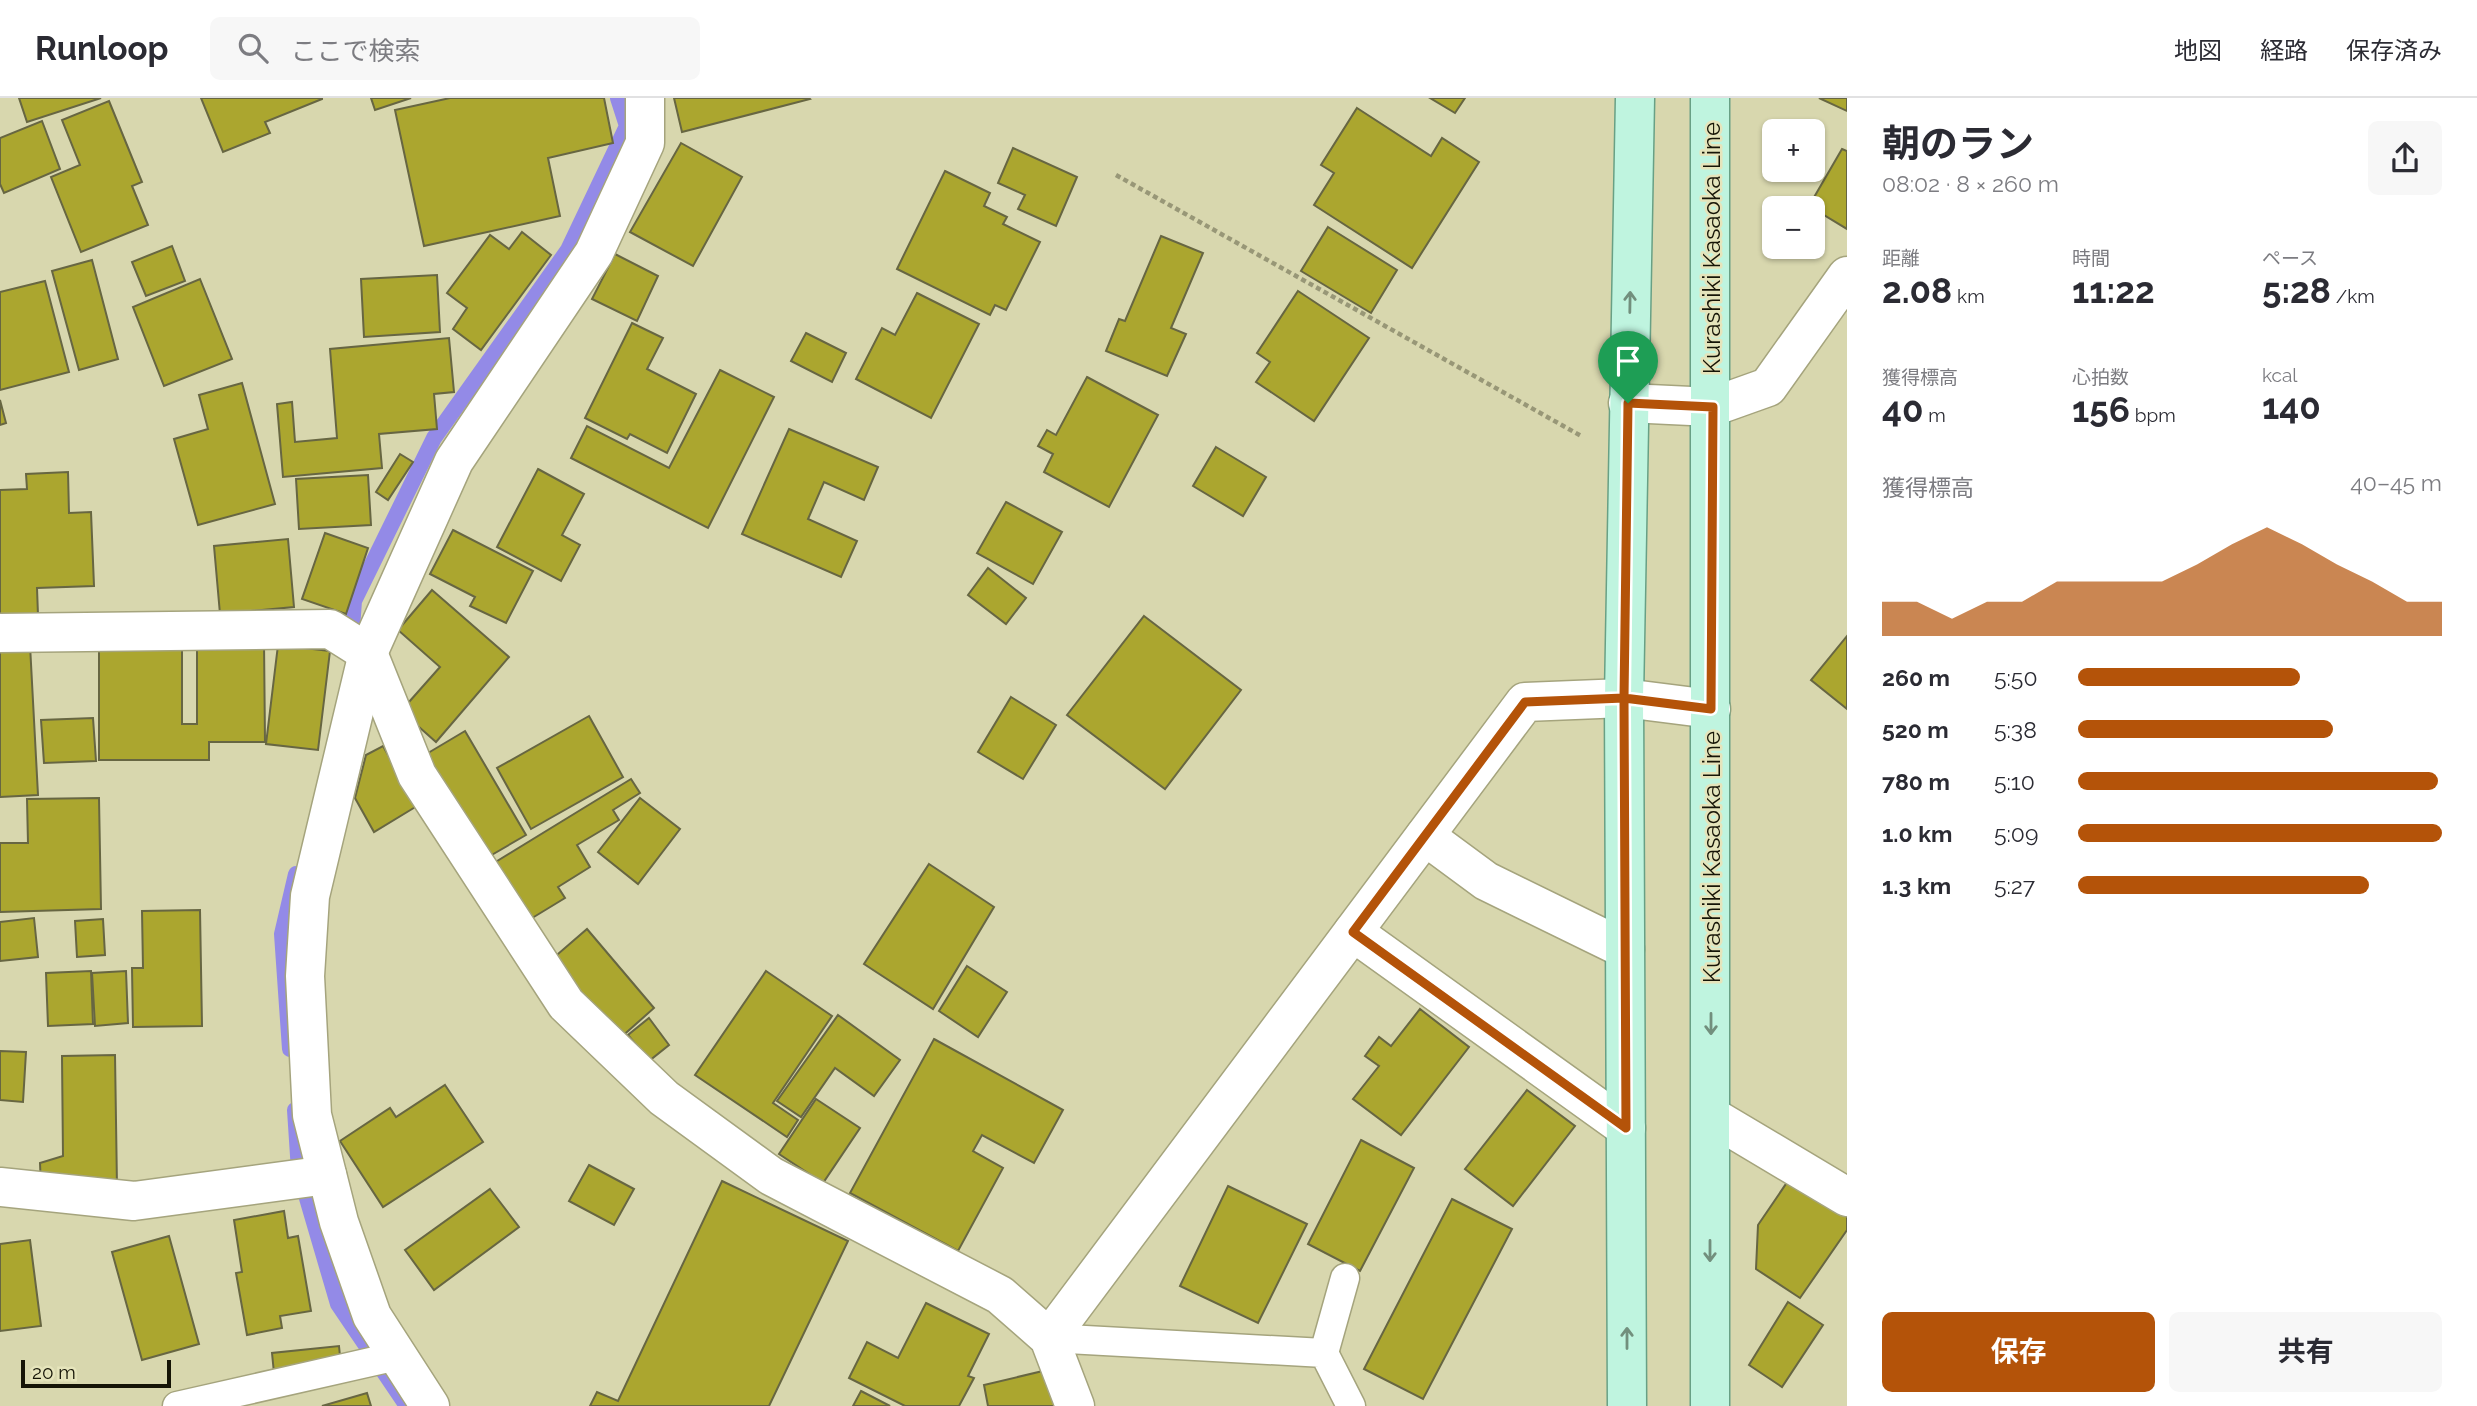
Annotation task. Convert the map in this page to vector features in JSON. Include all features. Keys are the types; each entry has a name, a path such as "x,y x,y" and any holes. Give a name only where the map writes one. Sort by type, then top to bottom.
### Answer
{"main road":[{"path":"1627,1406 1624,698 1635,98"},
{"name":"Kurashiki Kasaoka Line","path":"1710,98 1713,407 1710,1406"}],"street":[{"path":"430,1406 372,1316 339,1222 312,1115 305,976 310,896 368,653 454,461 594,253 645,143 645,98"},
{"path":"1628,403 1713,407 1768,387 1847,276"},
{"path":"0,633 330,629 368,653 417,775 566,1004 664,1098 771,1175 1000,1295 1049,1338 1075,1406"},
{"path":"1049,1338 1525,702 1624,698 1711,709"},
{"path":"1425,836 1486,881 1625,949"},
{"path":"1353,932 1626,1128"},
{"path":"1711,1116 1847,1197"},
{"path":"0,1187 134,1201 327,1175"}],"lane":[{"path":"1345,1278 1324,1353 1351,1406"},
{"path":"1049,1338 1324,1353"},
{"path":"177,1406 397,1356"}],"path":[{"path":"1116,175 1627,461"}],"building":[{"path":"19,98 101,98 27,122"},
{"path":"201,98 322,99 265,122 270,133 223,152"},
{"path":"371,98 411,98 375,110"},
{"path":"450,98 604,98 613,143 548,158 560,216 424,246 395,110"},
{"path":"674,98 809,98 810,99 682,132"},
{"path":"1430,98 1465,98 1455,113"},
{"path":"1819,98 1847,98 1847,111"},
{"path":"109,101 142,182 132,186 148,225 81,252 51,177 80,165 62,120"},
{"path":"1357,108 1431,156 1442,138 1479,162 1412,268 1314,205 1334,173 1321,165"},
{"path":"42,121 60,169 4,193 0,184 0,138"},
{"path":"681,143 742,177 693,266 630,232"},
{"path":"1013,148 1077,177 1056,226 1018,209 1025,195 998,183"},
{"path":"1842,149 1847,151 1847,229 1825,216 1825,196 1815,196"},
{"path":"945,171 990,193 984,206 1007,217 1003,224 1040,242 1006,310 995,305 990,315 897,269"},
{"path":"1328,227 1397,270 1371,313 1301,271"},
{"path":"522,232 551,255 481,350 453,329 467,308 447,293 490,235 509,249"},
{"path":"1161,236 1203,253 1171,328 1186,334 1167,376 1106,351 1119,319 1125,321"},
{"path":"172,246 185,281 146,296 132,262"},
{"path":"615,254 658,276 637,321 592,299"},
{"path":"92,260 118,359 79,370 52,271"},
{"path":"437,275 440,332 364,337 361,279"},
{"path":"200,279 232,359 164,386 133,307"},
{"path":"45,281 69,372 0,390 0,292"},
{"path":"1298,291 1369,338 1314,421 1256,382 1270,362 1257,353"},
{"path":"917,293 979,324 931,418 856,379 882,328 895,335"},
{"path":"632,323 663,338 647,369 696,394 667,453 630,434 627,439 585,418"},
{"path":"806,333 846,353 832,382 791,361"},
{"path":"449,338 454,392 434,394 437,429 379,434 382,468 283,477 277,404 292,402 295,442 337,438 330,349"},
{"path":"720,370 774,397 708,528 571,458 587,426 669,468"},
{"path":"1087,377 1158,415 1109,507 1044,472 1053,454 1038,446 1047,430 1056,435"},
{"path":"242,383 275,504 198,525 174,439 208,429 199,395"},
{"path":"0,400 6,423 0,425"},
{"path":"789,429 878,467 864,500 824,482 808,519 857,541 841,577 742,534"},
{"path":"1216,447 1266,477 1243,516 1193,486"},
{"path":"400,454 413,462 388,500 376,492"},
{"path":"538,469 584,494 562,535 580,545 561,581 497,547"},
{"path":"68,472 69,513 91,512 94,586 37,588 38,615 0,617 0,490 27,489 26,474"},
{"path":"368,475 371,525 299,529 296,479"},
{"path":"1006,502 1062,532 1033,584 977,553"},
{"path":"453,530 533,571 506,623 470,606 475,597 430,574"},
{"path":"325,533 368,548 346,614 302,599"},
{"path":"288,539 294,607 220,614 214,546"},
{"path":"988,568 1026,598 1006,624 968,595"},
{"path":"432,590 509,657 436,742 401,711 440,667 398,630"},
{"path":"1144,616 1241,690 1165,789 1067,715"},
{"path":"1847,636 1847,709 1811,680"},
{"path":"197,642 264,642 265,742 209,742 209,760 99,760 99,647 182,647 182,724 197,724"},
{"path":"30,645 38,795 0,797 0,646"},
{"path":"278,645 330,651 318,750 266,744"},
{"path":"1011,697 1056,725 1023,779 978,752"},
{"path":"589,716 623,777 531,829 497,768"},
{"path":"93,718 96,761 44,763 41,720"},
{"path":"465,731 526,835 483,860 423,756"},
{"path":"383,746 417,806 374,832 355,798 366,755"},
{"path":"631,779 640,793 613,810 619,820 577,845 590,867 558,887 565,898 524,923 489,866"},
{"path":"99,798 101,909 0,912 0,843 28,843 27,799"},
{"path":"640,798 680,829 638,884 598,852"},
{"path":"929,864 994,907 933,1009 864,964"},
{"path":"200,910 202,1026 133,1027 132,968 143,968 142,911"},
{"path":"34,918 38,957 0,961 0,922"},
{"path":"103,919 105,955 77,957 75,921"},
{"path":"587,929 654,1008 619,1039 551,960"},
{"path":"967,966 1007,992 978,1037 939,1011"},
{"path":"91,971 93,1024 48,1026 46,973"},
{"path":"126,971 128,1023 95,1026 92,973"},
{"path":"766,971 832,1016 773,1103 798,1120 787,1137 695,1075"},
{"path":"1420,1009 1469,1047 1401,1135 1353,1099 1379,1066 1365,1056 1379,1037 1391,1046"},
{"path":"838,1015 900,1060 874,1096 835,1068 801,1117 777,1101"},
{"path":"649,1018 669,1045 649,1061 628,1035"},
{"path":"934,1039 1063,1110 1034,1163 982,1135 973,1151 1003,1168 958,1251 850,1193"},
{"path":"0,1051 26,1052 23,1102 0,1100"},
{"path":"115,1055 117,1187 41,1189 40,1163 63,1156 62,1056"},
{"path":"445,1085 483,1142 383,1207 340,1141 390,1108 396,1117"},
{"path":"1527,1090 1575,1126 1513,1206 1465,1169"},
{"path":"816,1099 860,1128 823,1183 779,1154"},
{"path":"1361,1140 1414,1168 1360,1271 1308,1244"},
{"path":"589,1165 634,1189 614,1225 569,1201"},
{"path":"1790,1178 1847,1217 1847,1230 1800,1298 1756,1269 1758,1225"},
{"path":"722,1181 848,1241 769,1406 590,1406 597,1392 618,1401"},
{"path":"1228,1186 1307,1224 1258,1323 1180,1286"},
{"path":"490,1189 519,1227 434,1290 405,1250"},
{"path":"1452,1199 1512,1229 1423,1399 1364,1369"},
{"path":"284,1211 288,1238 298,1236 311,1311 280,1316 282,1328 247,1335 236,1273 242,1272 234,1220"},
{"path":"169,1236 199,1344 142,1360 112,1252"},
{"path":"30,1240 41,1326 0,1331 0,1244"},
{"path":"1788,1302 1823,1325 1782,1387 1749,1365"},
{"path":"926,1303 989,1334 968,1376 974,1378 959,1406 905,1406 849,1378 867,1342 898,1358"},
{"path":"339,1346 341,1366 274,1373 272,1353"},
{"path":"1047,1370 1055,1406 988,1406 984,1385"},
{"path":"861,1391 890,1406 853,1406"},
{"path":"367,1393 371,1406 322,1406"}],"waterway":[{"path":"351,642 354,601 434,438 568,250 627,126 618,98"},
{"path":"290,1049 282,934 296,874"},
{"path":"295,1110 299,1171 338,1304 407,1406"}],"route":[{"path":"1628,403 1624,698 1525,702 1353,932 1626,1128 1624,698 1711,709 1713,407 1628,403"}]}
